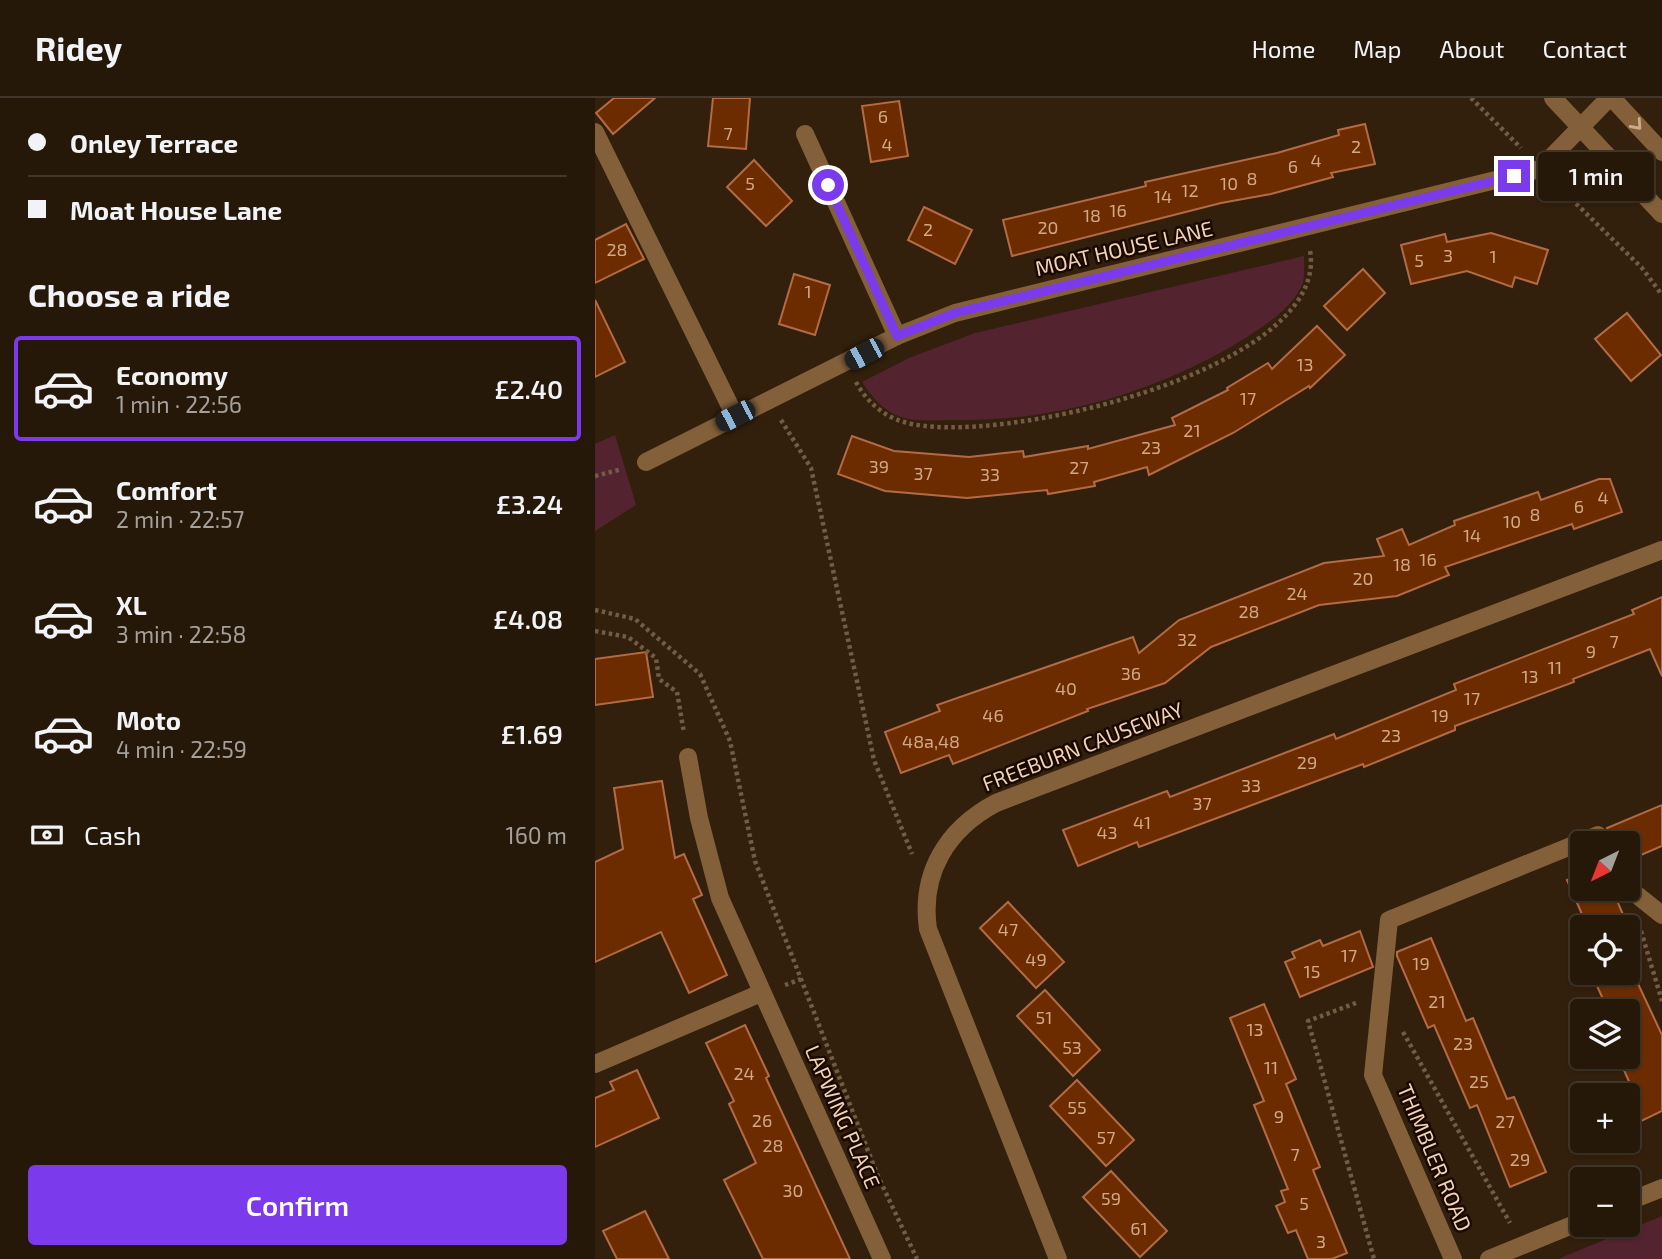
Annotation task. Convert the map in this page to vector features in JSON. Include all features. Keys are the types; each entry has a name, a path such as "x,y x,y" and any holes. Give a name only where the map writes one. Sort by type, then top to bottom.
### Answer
{"street":[{"path":"1553,98 1662,214"},
{"path":"1541,169 1611,98 1662,152"},
{"path":"595,132 735,416"},
{"path":"805,134 897,336"},
{"name":"MOAT HOUSE LANE","path":"646,462 897,336 955,313 1306,229 1541,169"},
{"name":"FREEBURN CAUSEWAY","path":"1058,1259 933,946 926,915 927,891 933,866 948,842 969,820 996,803 1662,550"},
{"name":"LAPWING PLACE","path":"688,757 699,818 720,898 882,1259"},
{"name":"THIMBLER ROAD","path":"1453,1259 1373,1075 1389,920 1570,846"},
{"path":"1640,897 1662,915"},
{"path":"595,1064 761,993"},
{"path":"1640,1197 1662,1188"},
{"path":"1489,1259 1570,1226"}],"path":[{"path":"1471,98 1642,268 1662,295"},
{"path":"847,363 867,400 904,422 981,426 1038,421 1096,409 1158,389 1207,366 1258,337 1280,320 1296,306 1310,281 1311,260 1306,229"},
{"path":"768,399 811,468 874,760 927,891"},
{"path":"595,610 635,619 700,674 730,741 754,861 877,1174 917,1259"},
{"path":"595,631 628,637 656,658 659,680 677,692 688,757"}],"shaded area":[{"path":"1304,256 1304,279 1299,291 1287,307 1263,326 1214,356 1179,373 1107,400 1069,409 992,419 907,419 883,407 862,382 909,358 975,333"},
{"path":"615,435 636,505 595,531 595,444"},
{"path":"1662,1216 1662,1259 1558,1259 1611,1237 1640,1237 1640,1225"}],"building":[{"path":"614,98 655,98 613,134 596,113"},
{"path":"713,98 750,98 746,149 708,146"},
{"path":"899,101 908,156 871,162 862,106"},
{"path":"1365,124 1375,164 1331,173 1333,177 1271,194 1221,203 1012,256 1003,220 1146,186 1145,182 1277,153 1339,135 1338,130"},
{"path":"754,160 792,201 766,226 727,187"},
{"path":"924,207 972,230 955,264 908,240"},
{"path":"626,224 644,259 595,283 595,240"},
{"path":"1491,233 1548,250 1537,284 1515,277 1512,287 1467,271 1411,284 1401,245 1445,234 1447,242"},
{"path":"1363,269 1385,293 1347,330 1324,306"},
{"path":"794,274 830,285 815,335 779,324"},
{"path":"595,300 625,362 595,377"},
{"path":"1627,313 1661,355 1631,381 1595,339"},
{"path":"1317,326 1345,355 1310,388 1309,386 1233,433 1149,475 1147,467 1094,482 1095,486 1048,494 1047,490 967,498 885,491 838,474 852,436 894,451 969,457 1023,451 1024,457 1088,446 1088,449 1175,425 1172,418 1228,390 1227,388 1268,363 1272,369"},
{"path":"1599,479 1610,479 1622,512 1574,529 1572,524 1445,567 1449,575 1397,596 1319,605 1211,647 1165,683 1087,709 1088,711 953,764 949,755 901,773 885,732 940,711 937,705 1133,637 1139,653 1179,620 1324,563 1384,556 1377,539 1402,529 1409,545 1455,525 1454,521 1538,492 1541,500"},
{"path":"1662,597 1662,676 1650,649 1573,679 1574,682 1455,726 1455,730 1364,767 1363,764 1139,847 1137,842 1078,866 1063,830 1167,791 1170,797 1334,734 1336,739 1456,690 1454,684 1634,614 1632,610"},
{"path":"646,652 653,697 595,705 595,659"},
{"path":"662,781 675,858 684,854 702,895 693,899 727,975 689,993 661,932 595,962 595,862 623,849 614,788"},
{"path":"1662,805 1662,846 1640,855 1640,831 1608,831 1607,828"},
{"path":"1576,901 1617,901 1623,915 1582,915"},
{"path":"1008,902 1064,962 1036,988 980,928"},
{"path":"1360,931 1373,967 1300,997 1285,962 1295,958 1292,952 1320,940 1323,946"},
{"path":"1431,938 1466,1021 1473,1018 1507,1099 1514,1097 1546,1172 1510,1187 1477,1105 1470,1108 1434,1025 1428,1028 1397,956 1397,952"},
{"path":"1597,985 1639,985 1662,1035 1662,1111 1640,1122 1640,1083 1630,1083 1623,1069 1640,1069 1640,999 1603,999"},
{"path":"1045,990 1100,1050 1073,1076 1017,1016"},
{"path":"1264,1004 1296,1079 1286,1084 1320,1167 1313,1170 1347,1253 1332,1259 1308,1259 1296,1230 1288,1233 1276,1206 1285,1202 1281,1191 1288,1189 1254,1105 1264,1101 1230,1018"},
{"path":"745,1025 769,1076 766,1078 850,1259 763,1259 724,1180 756,1163 729,1104 734,1101 706,1043"},
{"path":"637,1070 659,1118 595,1147 595,1098 614,1090 610,1082"},
{"path":"1077,1080 1134,1140 1106,1166 1050,1106"},
{"path":"1111,1171 1167,1231 1140,1257 1083,1197"},
{"path":"645,1211 669,1259 617,1259 603,1231"}],"route":[{"path":"828,185 897,336 955,313 1514,176"}]}
